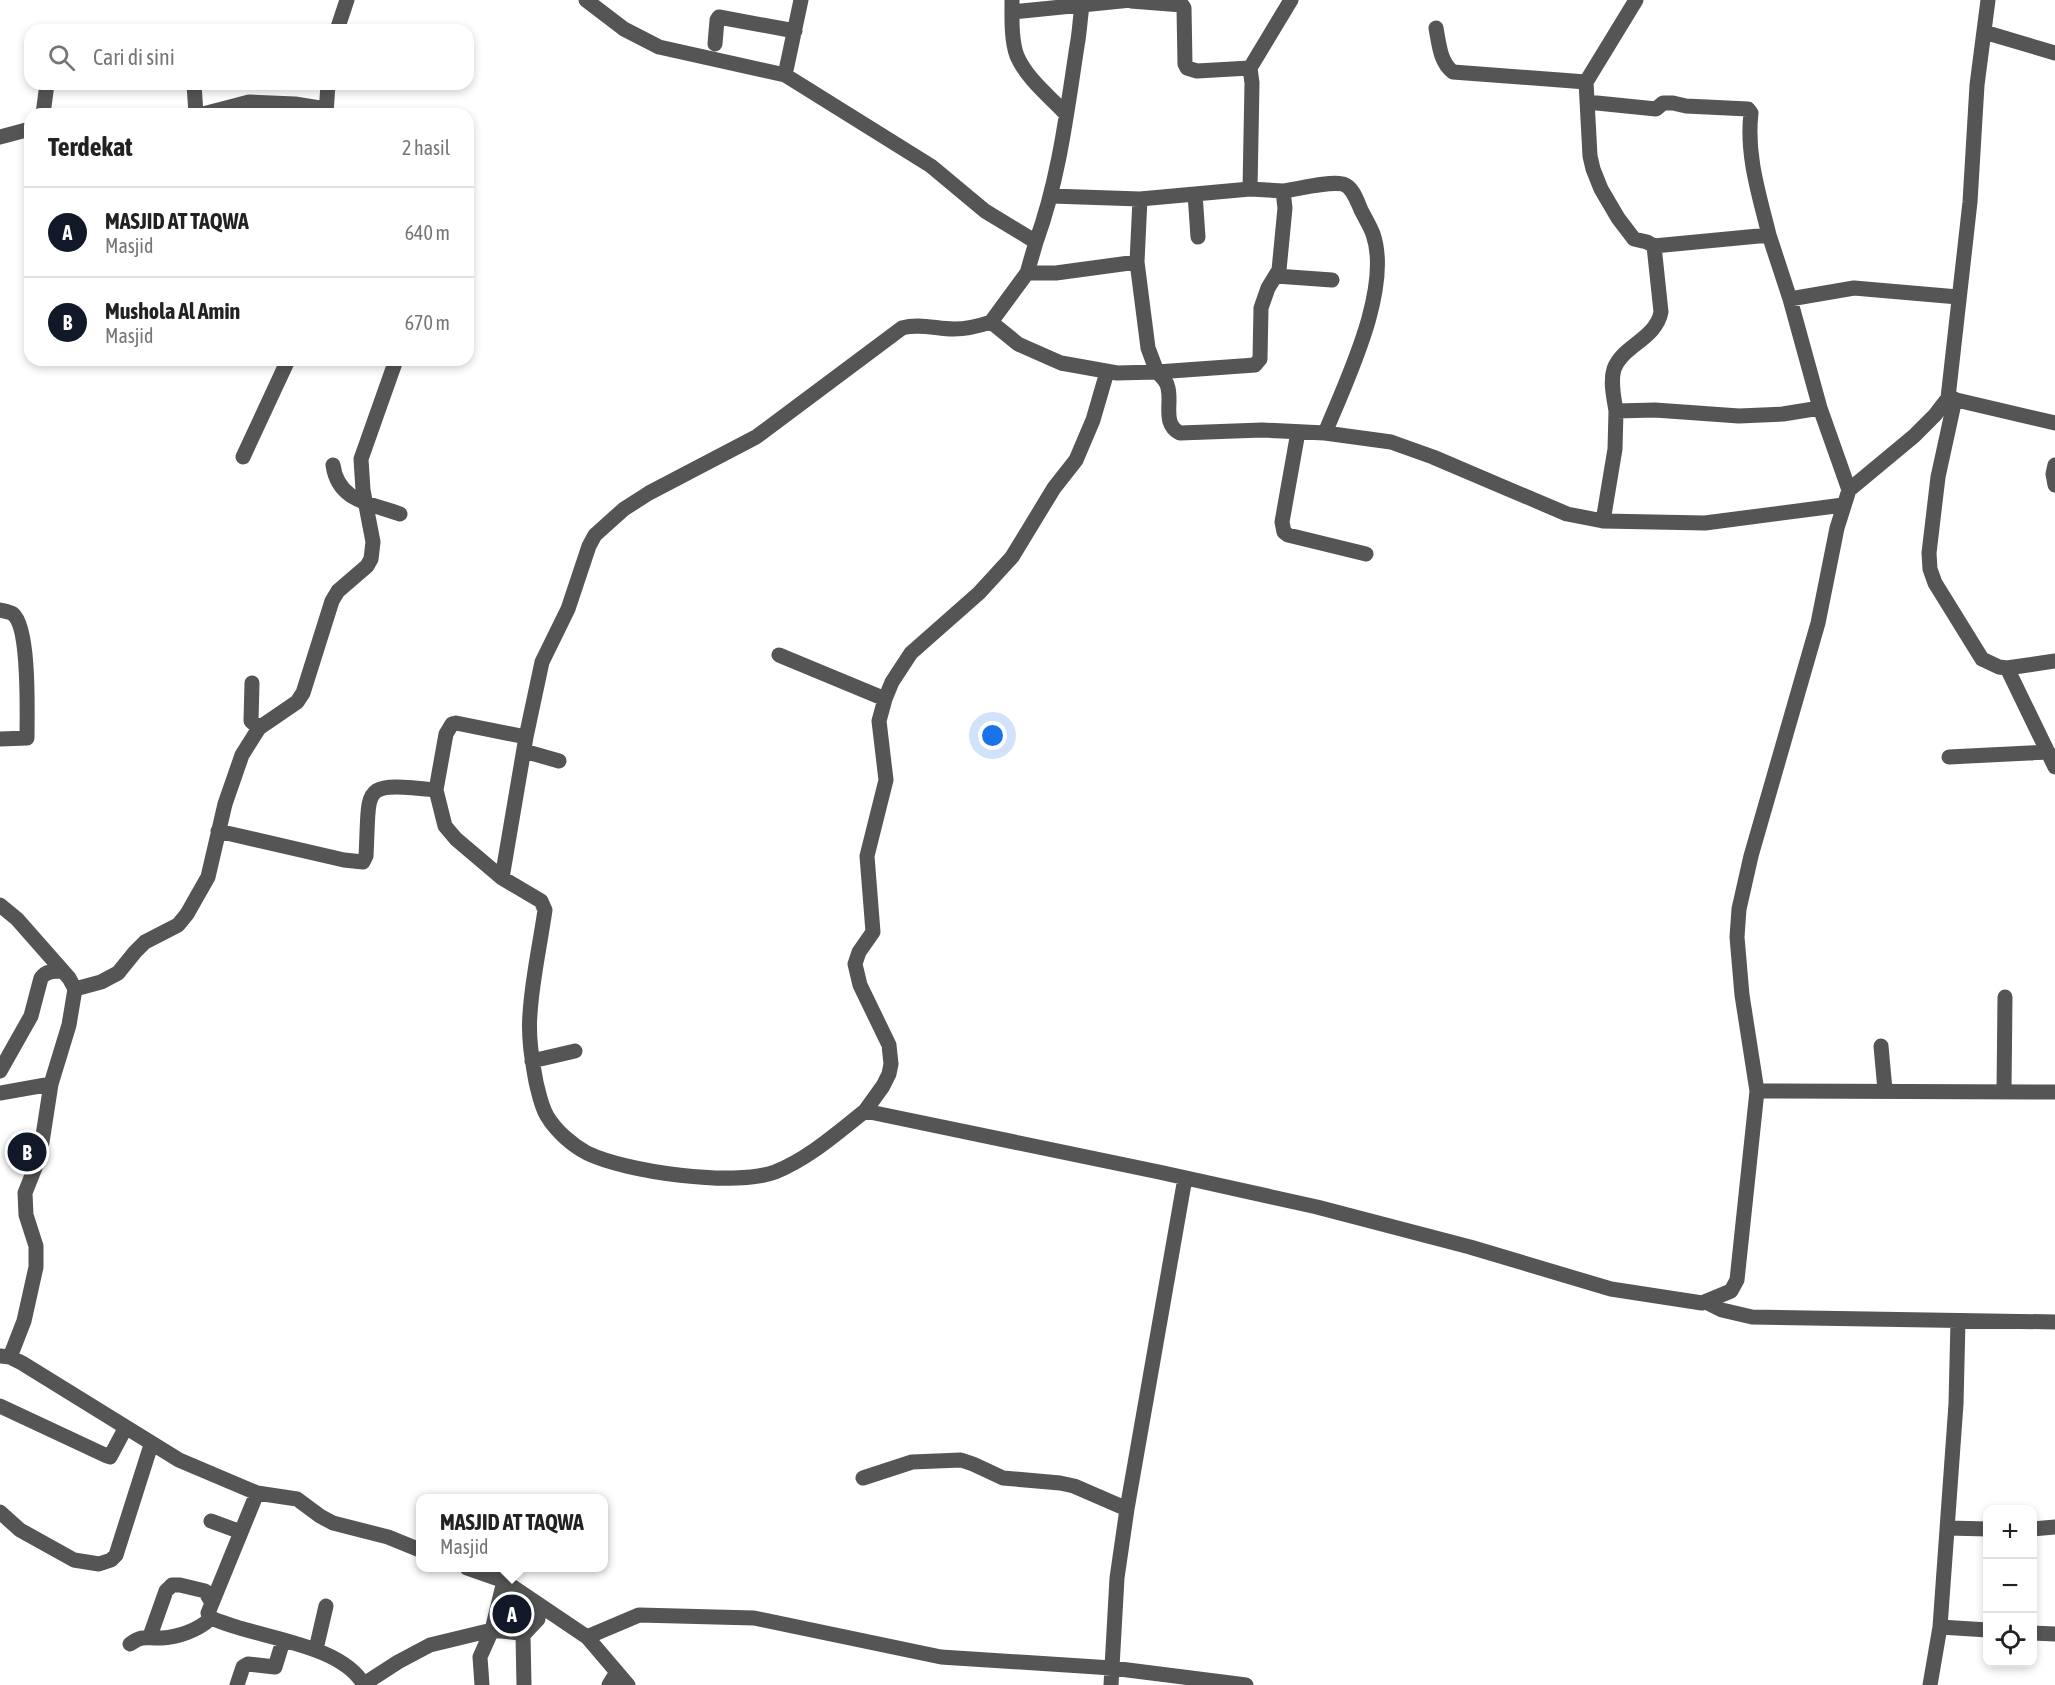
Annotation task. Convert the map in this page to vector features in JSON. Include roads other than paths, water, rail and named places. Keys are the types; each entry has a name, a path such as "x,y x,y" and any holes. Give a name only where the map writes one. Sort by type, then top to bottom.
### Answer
{"street":[{"path":"339,24 347,0"},
{"path":"586,0 624,29 659,47 785,75 931,166 985,211 1036,242"},
{"path":"785,75 801,0"},
{"path":"1066,114 1029,76 1017,56 1012,6 1131,0 1182,5 1187,68 1197,71 1250,68"},
{"path":"1250,189 1252,83 1250,68 1291,0"},
{"path":"1636,0 1586,82 1590,156 1601,189 1634,239 1654,246 1769,235"},
{"path":"1988,0 1977,85 1970,202 1958,297 1952,399 1938,477 1929,554 1930,569 1935,584 1982,659 2007,668 2055,661"},
{"path":"502,878 542,662 568,609 589,546 595,535 624,509 649,493 756,437 902,328 916,326 971,328 992,322 1027,273 1051,195 1083,3"},
{"path":"715,44 719,17 795,31"},
{"path":"1436,28 1442,58 1453,72 1586,82"},
{"path":"1984,32 2055,53"},
{"path":"44,108 46,90"},
{"path":"194,90 196,108"},
{"path":"326,108 328,90"},
{"path":"226,108 249,102 295,104 313,108"},
{"path":"1587,102 1656,110 1663,104 1673,103 1686,106 1748,109 1752,113 1750,143 1752,169 1769,235 1790,299 1820,408 1850,490"},
{"path":"0,137 24,131"},
{"path":"1051,195 1140,199 1250,189 1283,191 1345,184 1351,190 1373,235 1377,260 1377,284 1359,349 1325,433"},
{"path":"992,322 1018,344 1037,353 1061,363 1107,372 1157,372 1255,365 1260,359 1261,308 1268,288 1279,270 1284,220 1283,191"},
{"path":"1195,194 1198,237"},
{"path":"1140,199 1137,262 1148,348 1157,372 1166,380 1171,426 1180,433 1262,430 1325,433 1391,442 1410,447 1567,514 1603,521 1705,523 1843,505"},
{"path":"1603,521 1615,449 1614,369 1620,359 1659,322 1661,312 1654,246"},
{"path":"1027,273 1056,273 1137,262"},
{"path":"1276,276 1332,280"},
{"path":"1790,299 1854,288 1958,297"},
{"path":"243,457 285,366"},
{"path":"75,989 101,982 118,974 146,942 178,925 187,914 208,877 225,804 242,755 259,728 297,702 303,693 332,601 338,591 367,566 371,559 373,542 364,502 362,459 394,366"},
{"path":"558,761 525,744 456,723 452,724 446,734 440,779 436,790 442,820 450,832 502,878 541,901 545,910 530,1014 532,1061 540,1101 547,1116 570,1142 585,1152 603,1160 633,1167 690,1176 736,1179 775,1172 793,1163 825,1142 864,1111 883,1086 891,1064 889,1045 860,985 855,964 859,952 873,932 867,856 886,780 879,721 885,699 896,675 911,653 980,593 1011,557 1054,488 1076,460 1093,420 1107,372"},
{"path":"1952,399 2055,423"},
{"path":"1706,1302 1731,1291 1737,1280 1757,1091 1742,995 1737,937 1739,909 1755,844 1818,623 1843,505 1850,490 1914,436 1952,399"},
{"path":"1616,411 1655,410 1739,416 1783,414 1820,408"},
{"path":"1298,432 1282,522 1284,532 1288,535 1366,554"},
{"path":"333,465 338,484 347,493 364,502 400,514"},
{"path":"2055,465 2053,474 2055,485"},
{"path":"0,610 13,614 20,624 24,647 27,738 0,739"},
{"path":"779,655 885,699"},
{"path":"2007,668 2055,767"},
{"path":"252,683 251,721 259,728"},
{"path":"1949,757 2048,753"},
{"path":"218,831 344,860 363,862 366,856 368,805 377,789 392,786 436,790"},
{"path":"0,905 17,919 62,970 75,989 69,1025 51,1084 40,1155 24,1193 26,1215 36,1246 36,1267 24,1321 5,1357 179,1460 257,1493 297,1499 327,1520 388,1537 416,1548"},
{"path":"0,1071 31,1016 41,978 46,973 62,970"},
{"path":"2004,1091 2005,997"},
{"path":"1881,1046 1886,1090"},
{"path":"532,1061 575,1051"},
{"path":"0,1093 51,1084"},
{"path":"1757,1091 2055,1092"},
{"path":"864,1111 1317,1207 1470,1246 1611,1289 1706,1302 1752,1317 2055,1322"},
{"path":"1111,1685 1117,1578 1126,1509 1185,1178"},
{"path":"1731,1291 1737,1314"},
{"path":"1930,1685 1940,1627 1948,1528 1956,1404 1958,1321"},
{"path":"0,1406 107,1456 114,1451 126,1427"},
{"path":"0,1512 20,1530 74,1560 99,1564 111,1560 116,1555 152,1445"},
{"path":"862,1478 912,1462 961,1460 1003,1478 1074,1486 1126,1509"},
{"path":"210,1619 208,1613 257,1493"},
{"path":"211,1521 241,1532"},
{"path":"2037,1529 2055,1527"},
{"path":"1948,1528 1983,1529"},
{"path":"478,1572 504,1581 587,1637 613,1678 628,1685"},
{"path":"482,1685 480,1657 492,1630 504,1581"},
{"path":"150,1636 166,1591 172,1585 205,1591 212,1603"},
{"path":"524,1685 523,1635 538,1619 536,1604"},
{"path":"316,1649 326,1606"},
{"path":"587,1637 639,1615 754,1618 941,1657 1112,1668 1246,1685"},
{"path":"130,1644 140,1638 150,1636 163,1638 200,1628 210,1619"},
{"path":"210,1619 316,1649 354,1671 364,1684 430,1645 492,1630 523,1635"},
{"path":"1940,1627 1983,1630"},
{"path":"2037,1633 2055,1634"},
{"path":"237,1685 243,1667 248,1664 275,1667 283,1641"}],"place":[{"name":"Mushola Al Amin","path":"27,1152"},
{"name":"MASJID AT TAQWA","path":"512,1614"}]}
